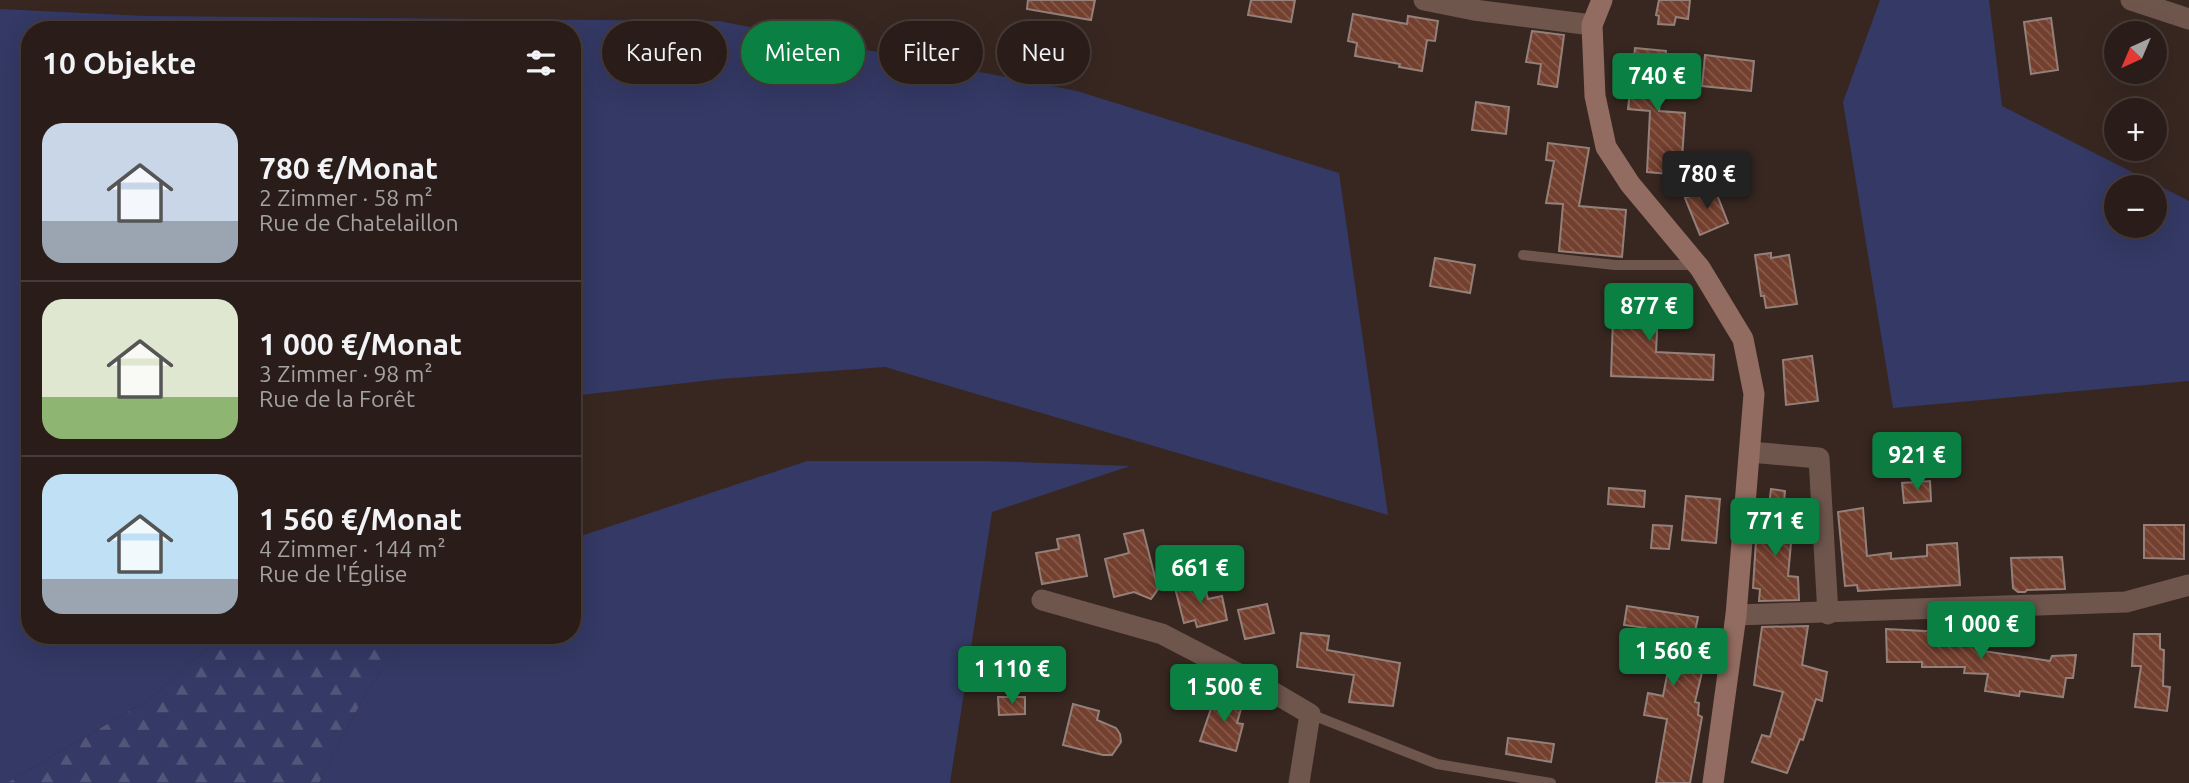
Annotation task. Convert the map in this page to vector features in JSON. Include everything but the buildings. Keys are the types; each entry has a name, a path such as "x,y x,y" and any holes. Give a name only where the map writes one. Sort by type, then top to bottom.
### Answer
{"main road":[{"path":"1602,0 1592,25 1595,96 1606,147 1630,184 1698,265 1743,339 1754,394 1737,615 1713,783"}],"street":[{"path":"1424,0 1474,10 1592,25"},
{"path":"2131,0 2189,19"},
{"path":"1749,452 1819,458 1828,614"},
{"path":"1737,615 2126,602 2189,585"},
{"path":"1042,600 1163,634 1310,714 1299,783"}],"lane":[{"path":"1524,255 1615,265 1698,265"},
{"path":"1310,714 1437,764 1551,783"}],"green space":[{"path":"1880,0 1989,0 2002,106 2104,158 2104,161 2110,161 2138,175 2104,175 2104,238 2167,238 2167,190 2189,201 2189,381 1893,408 1843,102"},
{"path":"0,9 145,16 719,21 602,21 602,84 727,84 727,23 741,25 741,84 865,84 865,50 879,52 879,84 983,84 983,73 997,75 997,84 1041,84 1077,91 1339,173 1388,515 885,367 720,379 581,395 581,21 21,21 21,644 212,644 150,699 7,783 0,783"},
{"path":"807,461 986,461 1130,466 992,512 950,783 319,783 373,683 406,644 581,644 581,536"},
{"path":"212,644 406,644 373,683 319,783 7,783 150,699"}]}
